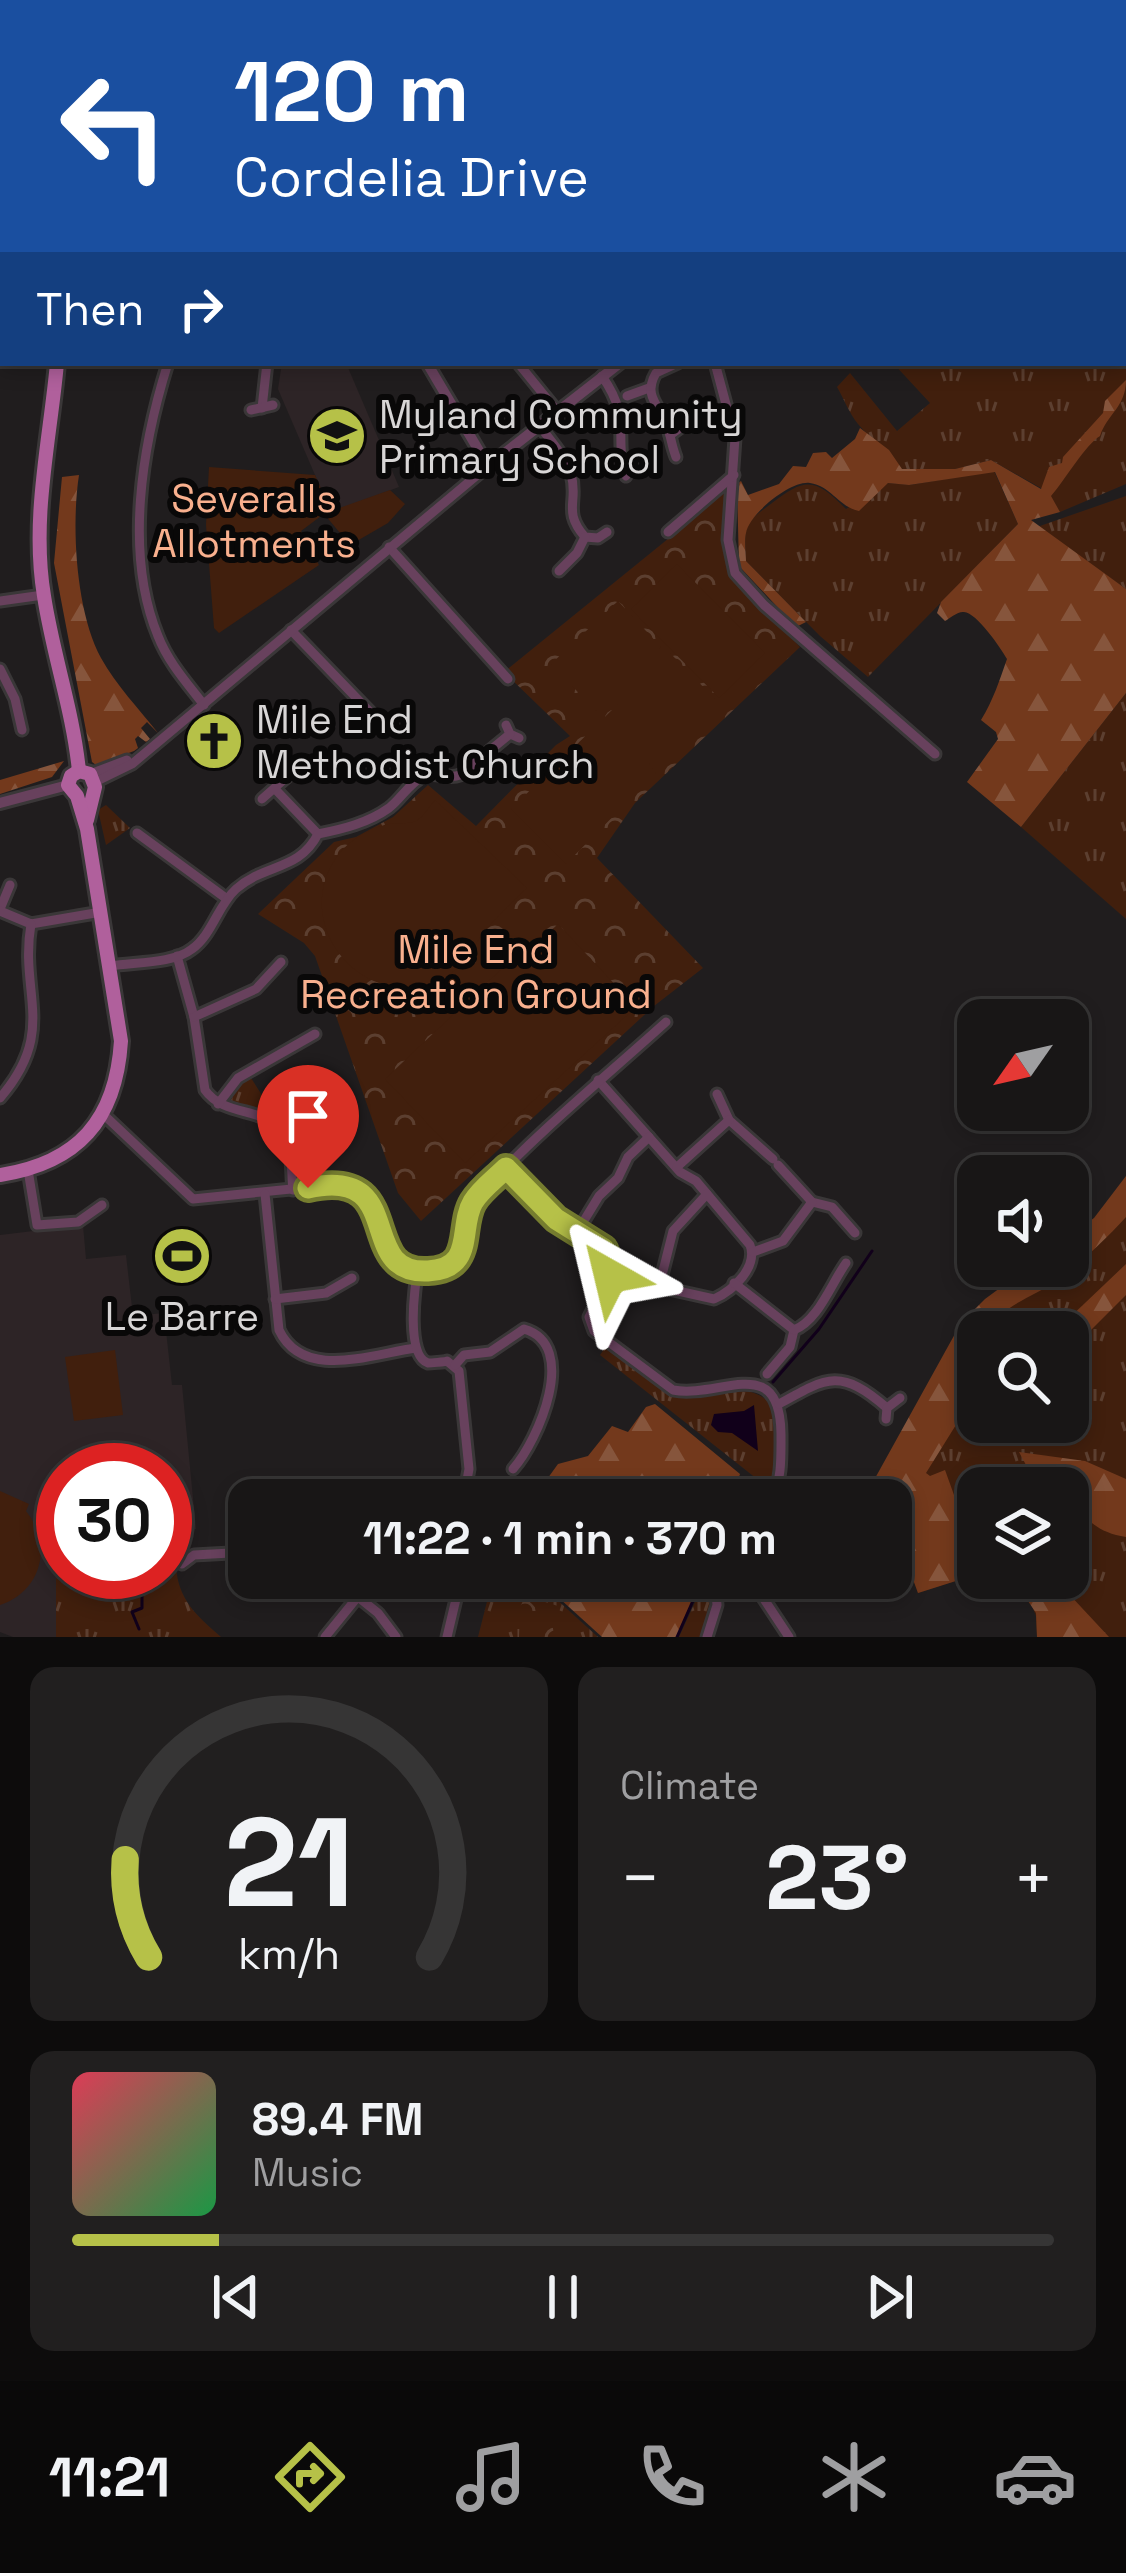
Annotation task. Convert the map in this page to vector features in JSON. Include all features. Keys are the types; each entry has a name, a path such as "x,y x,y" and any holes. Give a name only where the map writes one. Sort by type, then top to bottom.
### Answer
{"main road":[{"path":"0,1175 28,1170 70,1151 103,1114 119,1070 122,1041 83,784 44,595 40,509 57,366"}],"street":[{"path":"167,366 144,474 143,575 159,640 204,705"},
{"path":"262,408 267,366"},
{"path":"429,366 488,466"},
{"path":"520,366 556,411"},
{"path":"0,803 122,770 143,748 204,705 488,466 616,366"},
{"path":"657,366 650,397 676,457"},
{"path":"716,366 735,438 728,555 735,573 764,605 935,754"},
{"path":"602,376 623,419 621,459 626,476"},
{"path":"627,397 650,388"},
{"path":"670,435 695,417"},
{"path":"539,425 566,461 574,489 570,515 584,537"},
{"path":"668,532 734,475"},
{"path":"584,537 598,538 608,532"},
{"path":"559,571 577,554 584,537"},
{"path":"389,548 508,679"},
{"path":"0,601 44,595"},
{"path":"292,630 374,716"},
{"path":"0,669 15,698 22,730"},
{"path":"111,965 177,956 193,949 227,899 262,871 297,861 318,834 354,826 388,808 429,774 460,775 512,732"},
{"path":"262,799 287,776"},
{"path":"275,789 318,834"},
{"path":"137,833 227,899"},
{"path":"10,886 0,910 31,924 101,912"},
{"path":"0,1098 28,1055 34,1027 31,924"},
{"path":"177,956 194,1017 201,1082 218,1104 231,1112 267,1118 284,1134 293,1190"},
{"path":"194,1017 256,989 281,962"},
{"path":"103,1114 186,1196 201,1200 341,1184 361,1191 372,1206 393,1257 418,1271 440,1269 458,1256 467,1240 473,1202 598,1079 666,1022"},
{"path":"218,1104 238,1078 314,1034"},
{"path":"598,1079 676,1167 707,1194 753,1252 751,1264 734,1283 710,1299 610,1276"},
{"path":"717,1094 729,1120 812,1202 832,1207 855,1233"},
{"path":"284,1134 303,1118 340,1107"},
{"path":"676,1167 729,1120"},
{"path":"577,1232 628,1157 649,1137"},
{"path":"506,1168 548,1213 604,1249 610,1276 589,1314 590,1324 666,1385 682,1392 745,1382 758,1386 779,1404 779,1479"},
{"path":"28,1170 38,1225 78,1222 102,1205"},
{"path":"266,1194 279,1330 287,1347 301,1358 323,1360 416,1348"},
{"path":"658,1287 676,1225 707,1194"},
{"path":"753,1252 782,1241 812,1202"},
{"path":"794,1330 810,1322 847,1263"},
{"path":"418,1271 413,1311 416,1348 429,1363 455,1365"},
{"path":"275,1299 326,1293 352,1278"},
{"path":"734,1283 794,1330"},
{"path":"455,1365 464,1355 490,1352 524,1329 544,1343 551,1385 545,1413 527,1453 514,1469"},
{"path":"767,1374 790,1347 794,1330"},
{"path":"455,1365 467,1479"},
{"path":"779,1404 812,1384 833,1378 853,1384 886,1414 900,1398"},
{"path":"192,1556 228,1553"},
{"path":"325,1637 356,1599"},
{"path":"360,1599 396,1637"},
{"path":"447,1637 456,1599"},
{"path":"707,1637 715,1599"},
{"path":"764,1599 789,1637"}],"shaded area":[{"name":"Myland Community Primary School","path":"282,366 347,366 399,487 331,512 278,389"},
{"path":"83,1225 86,1259 126,1255 133,1316 164,1313 172,1385 182,1385 188,1443 36,1443 36,1599 56,1599 56,1637 13,1637 0,1632 0,1235"},
{"path":"754,1405 758,1451 711,1425 714,1414 744,1411"}],"green space":[{"path":"896,366 1126,366 1126,484 1060,512 1048,492 991,460 955,469 901,469 858,424 837,387 850,373 897,431 930,403"},
{"path":"1126,380 1123,397 1100,436 1051,496 1060,512 1031,520 1126,589 1126,693 1021,827 967,782 998,739 981,720 1007,659 969,614 959,613 945,621 937,613 941,602 1018,524 995,472 909,485 888,483 859,511 810,483 792,487 772,500 749,525 746,561 806,622 796,627 739,566 737,484 741,481 748,495 779,484 793,466 806,467 813,453 826,452 832,458 855,439 860,428 889,450 902,469 955,469 991,460 1041,489 1049,467 1062,463 1103,413 1105,401"},
{"name":"Severalls Allotments","path":"209,467 315,475 331,511 390,490 405,504 388,523 350,545 321,516 301,531 319,565 219,633 214,628 206,525"},
{"path":"994,471 1018,524 868,677 746,561 745,535 750,522 802,485 826,491 846,509 888,483 910,485"},
{"path":"79,475 78,568 86,617 101,658 158,733 147,722 141,728 150,739 146,742 138,736 134,751 96,765 54,563 62,477"},
{"name":"Mile End Recreation Ground","path":"727,491 724,545 732,576 800,647 635,803 597,858 703,968 654,1006 421,1221 398,1193 315,956 304,943 258,914 334,842 356,837 393,817 428,785 476,826 570,736 504,672"},
{"path":"1126,496 1126,589 1037,527"},
{"path":"677,564 765,653 719,698 631,609"},
{"path":"618,601 661,647 596,711 551,664"},
{"path":"670,653 715,699 649,764 656,773 566,864 511,809"},
{"path":"1126,693 1126,919 1021,827"},
{"path":"64,761 52,777 0,794 0,780"},
{"path":"435,800 527,888 446,977 410,988 384,985 361,974 342,957 322,910 324,884 336,858 353,841 381,826 416,821"},
{"path":"106,805 130,828 106,845 98,810"},
{"path":"558,924 636,1007 465,1163 385,1079 527,945 534,947"},
{"path":"251,1078 267,1103 268,1115 229,1104 239,1084"},
{"path":"1126,1176 1126,1217 1089,1254 1089,1222"},
{"path":"1126,1200 1126,1637 1037,1637 1029,1599 1089,1599 1089,1467 957,1467 957,1581 918,1593 912,1576 912,1479 889,1479 957,1352 957,1443 1089,1443 1089,1311 999,1311 1036,1287 1089,1287 1089,1242"},
{"path":"1126,1264 1126,1295 1089,1332 1089,1311 1077,1311"},
{"path":"1001,1287 1048,1287 1006,1311 973,1311"},
{"path":"957,1330 957,1423 926,1473 945,1470 957,1498 957,1581 918,1593 912,1576 912,1479 875,1479"},
{"path":"607,1345 677,1396 743,1390 766,1399 777,1409 773,1479 757,1479 600,1355"},
{"path":"115,1350 123,1415 74,1421 65,1357"},
{"path":"655,1404 740,1474 738,1479 547,1479 558,1464 588,1456 612,1426 628,1432 646,1407"},
{"path":"1019,1452 1085,1461 1126,1479 1126,1537 1089,1520 1089,1467 1027,1467"},
{"path":"0,1491 29,1504 26,1511 36,1530 36,1573 26,1589 0,1605"},
{"path":"56,1599 186,1599 221,1637 56,1637"},
{"path":"488,1599 556,1599 598,1637 478,1637"},
{"path":"524,1599 535,1607 542,1601 558,1606 560,1613 552,1620 554,1637 519,1637"},
{"path":"560,1599 693,1599 677,1637 602,1637"},
{"path":"696,1599 713,1599 702,1637 679,1637"},
{"path":"1027,1599 1074,1599 1109,1637 1037,1637 1036,1613"}],"waterway":[{"path":"773,1382 819,1329 872,1251"},
{"path":"139,1629 132,1612 142,1608 142,1599"},
{"path":"677,1637 694,1599"}],"place":[{"name":"Myland Community Primary School","path":"337,436"},
{"name":"Mile End Methodist Church","path":"214,741"},
{"name":"Le Barre","path":"182,1256"}],"route":[{"path":"308,1188 341,1184 361,1191 393,1257 418,1271 433,1271 447,1266 460,1253 473,1202 506,1168 556,1219 604,1249 610,1276"}]}
